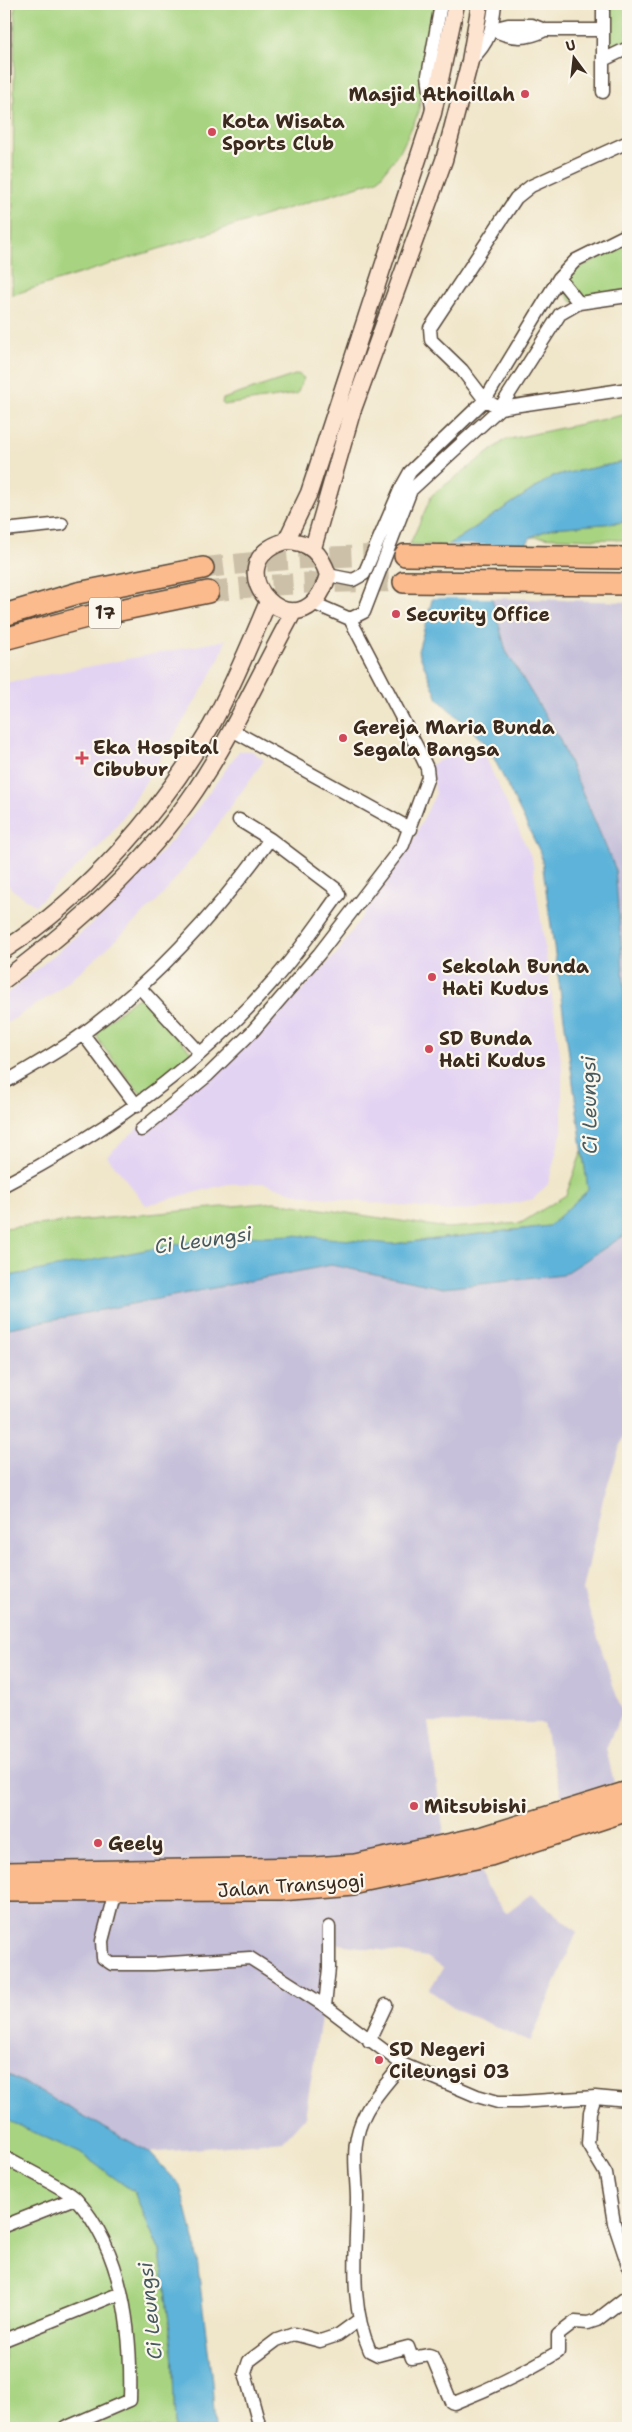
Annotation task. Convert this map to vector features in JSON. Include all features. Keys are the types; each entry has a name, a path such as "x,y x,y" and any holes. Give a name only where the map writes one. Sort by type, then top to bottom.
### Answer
{"highway":[{"path":"404,556 628,558"},
{"name":"17","path":"4,615 78,593 203,568"},
{"path":"404,582 628,584"},
{"name":"17","path":"4,639 86,617 208,592"},
{"name":"Jalan Transyogi","path":"4,1891 280,1890 353,1884 490,1855 617,1808 628,1792"},
{"name":"Jalan Transyogi","path":"4,1873 315,1868 355,1865 617,1808"}],"street":[{"path":"4,4 4,116"},
{"path":"433,112 428,75 442,4"},
{"path":"286,541 309,493 433,112 456,4"},
{"path":"313,548 352,412 418,236 444,160 470,61 480,4"},
{"path":"470,61 484,48 492,30 495,4"},
{"path":"603,4 603,92"},
{"path":"492,30 508,25 532,25 545,30 603,30"},
{"path":"603,60 628,48"},
{"path":"628,142 530,186 516,198 430,328 432,340 462,370 485,400 500,408 628,388"},
{"path":"328,575 353,580 364,574 400,490 410,472 485,400 559,278 576,260 628,234"},
{"path":"559,278 579,303"},
{"path":"350,619 364,612 411,490 500,408 560,314 579,303 628,296"},
{"path":"4,530 62,524"},
{"path":"286,541 305,543 313,548 323,560 328,575 321,595 313,603 294,611 280,609 268,602 257,586 258,566 268,550 286,541"},
{"path":"4,950 24,937 80,890 122,847 160,802 210,726 240,668 268,602"},
{"path":"141,1130 208,1074 252,1032 319,954 403,845 427,786 427,768 350,619 313,603"},
{"path":"4,980 38,954 128,872 194,792 232,730 294,611"},
{"path":"232,730 411,829"},
{"path":"4,1186 57,1158 137,1106 200,1053 273,982 338,895 336,889 270,839 238,820"},
{"path":"4,1083 83,1034 140,988 219,906 270,839"},
{"path":"140,988 200,1053"},
{"path":"83,1034 137,1106"},
{"path":"115,1891 102,1941 103,1958 112,1964 154,1964 250,1958 325,2006 402,2064 477,2096 498,2102 595,2097 628,2100"},
{"path":"325,2006 329,1968 330,1927"},
{"path":"369,2041 386,2005"},
{"path":"402,2064 366,2113 354,2150 357,2197 353,2272 363,2331 370,2351 378,2355 408,2347 412,2358 432,2356 451,2402 454,2403 517,2376 558,2352 558,2335 575,2322 588,2323 597,2320 628,2296"},
{"path":"595,2097 590,2112 588,2144 606,2174 614,2223 628,2265"},
{"path":"4,2157 75,2198 102,2238 122,2293 131,2362 130,2400 65,2428"},
{"path":"4,2226 75,2198"},
{"path":"4,2340 122,2293"},
{"path":"260,2428 245,2373 249,2361 277,2340 294,2334 320,2341 338,2335 363,2331"}],"shaded area":[{"path":"492,598 628,602 628,1019 615,868 559,738 506,651"},
{"name":"Eka Hospital Cibubur","path":"226,640 217,664 190,710 130,807 105,841 35,905 13,890 4,880 4,683"},
{"name":"Sekolah Bunda Hati Kudus","path":"479,743 532,859 562,1067 562,1130 548,1184 533,1199 496,1207 449,1211 302,1195 264,1183 227,1184 146,1205 107,1156 143,1123 241,1050 292,1001 338,952 412,842 436,793 430,765"},
{"path":"239,751 252,751 264,760 206,841 160,898 104,951 53,994 4,1025 4,996 109,910 183,828"},
{"path":"628,1233 628,1421 603,1499 583,1591 622,1713 606,1748 614,1783 562,1798 543,1723 428,1722 450,1876 480,1871 486,1887 506,1913 531,1894 577,1932 530,2042 458,2010 429,1990 443,1968 427,1957 333,1943 305,2117 283,2141 146,2153 4,2072 4,1329 331,1265 443,1288 563,1275"}],"green space":[{"name":"Kota Wisata Sports Club","path":"15,4 436,4 418,114 401,150 378,180 12,295"},
{"path":"609,4 628,4 628,43 617,49 610,44"},
{"path":"628,243 628,290 572,302 562,289 575,270"},
{"path":"298,374 304,378 297,394 224,405 222,403 223,399"},
{"path":"628,414 628,461 553,476 447,546 410,544 432,495 505,440"},
{"path":"628,522 628,540 531,537 552,528"},
{"path":"142,998 192,1053 147,1092 139,1092 101,1044 97,1036 99,1029 133,1000"},
{"path":"582,1151 589,1190 549,1226 393,1244 37,1271 4,1277 4,1228 275,1202 447,1228 521,1223 566,1195"},
{"path":"4,2119 80,2153 134,2192 160,2252 172,2345 175,2428 4,2428"}],"water":[{"name":"Ci Leungsi","path":"628,461 628,522 552,528 531,537 492,598 506,651 559,738 615,868 628,1032 628,1233 563,1275 443,1288 331,1265 4,1329 4,1277 209,1238 294,1235 393,1244 549,1226 588,1190 541,854 488,746 438,699 418,651 447,546 553,476"},
{"path":"4,2072 149,2152 180,2185 195,2243 212,2382 215,2428 175,2428 172,2345 160,2252 134,2192 80,2153 4,2119"}],"pier":[{"path":"444,545 529,545 495,598 430,598"}],"tunnel":[{"path":"203,568 298,559 394,555"},
{"path":"208,592 306,583 404,582"}],"place":[{"name":"Masjid Athoillah","path":"525,94"},
{"name":"Kota Wisata Sports Club","path":"212,132"},
{"name":"Security Office","path":"396,614"},
{"name":"Gereja Maria Bunda Segala Bangsa","path":"343,738"},
{"name":"Eka Hospital Cibubur","path":"82,758"},
{"name":"Sekolah Bunda Hati Kudus","path":"432,977"},
{"name":"SD Bunda Hati Kudus","path":"429,1049"},
{"name":"Mitsubishi","path":"414,1806"},
{"name":"Geely","path":"98,1843"},
{"name":"SD Negeri Cileungsi 03","path":"379,2060"}]}
